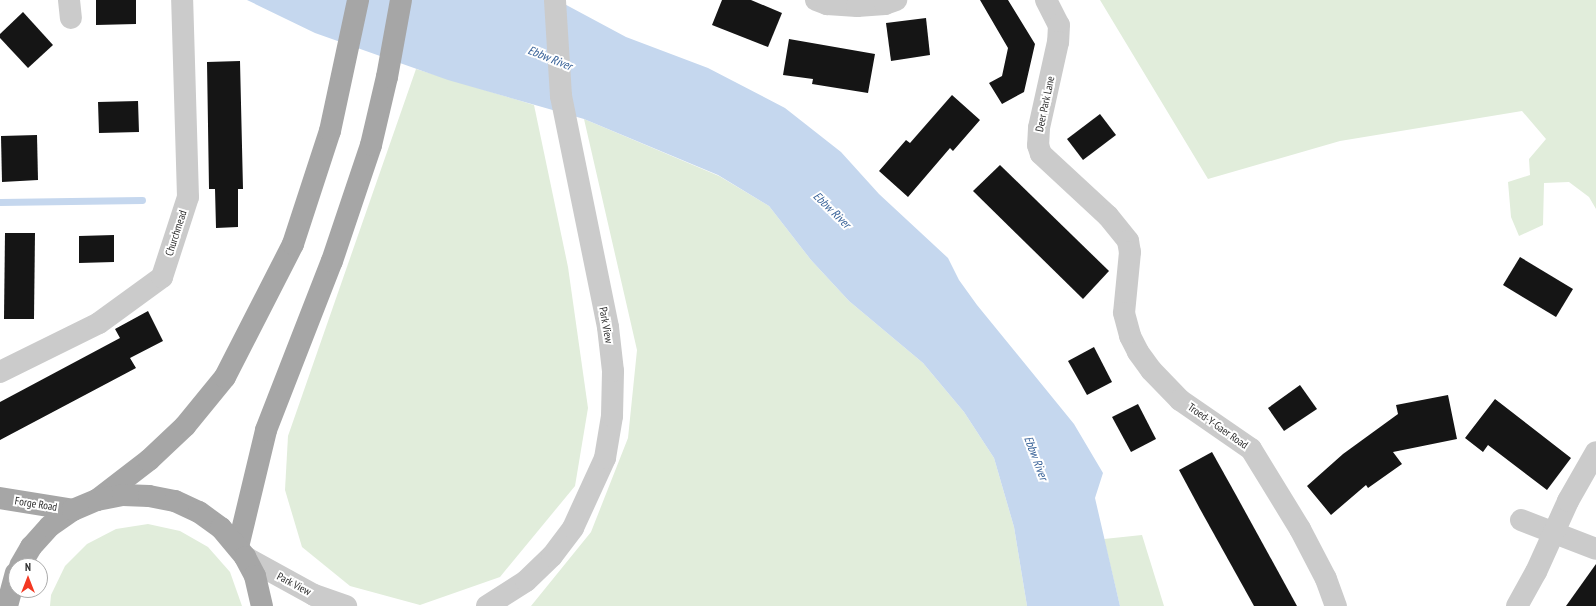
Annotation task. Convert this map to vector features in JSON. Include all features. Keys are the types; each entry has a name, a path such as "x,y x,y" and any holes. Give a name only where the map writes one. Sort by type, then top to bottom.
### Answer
{"main road":[{"path":"97,500 149,460 185,426 225,377 293,244 330,131 346,64 358,0"},
{"path":"242,552 266,430 334,253 371,144 387,77 400,0"},
{"path":"24,558 30,547 50,526 72,510 97,500 123,495 150,496 175,501 199,512 221,528 242,552 254,576 262,606"},
{"name":"Forge Road","path":"0,498 72,510"}],"street":[{"name":"Churchmead","path":"2,367 98,323 162,277 188,197 182,0"},
{"name":"Park View","path":"487,606 526,581 552,556 573,528 606,458 612,416 613,371 608,327 576,180 561,96 555,0"},
{"path":"816,0 827,4 857,6 885,4 896,0"},
{"name":"Deer Park Lane","path":"1046,0 1059,25 1058,42 1039,128 1038,145 1047,162 1108,216 1122,231 1130,246"},
{"name":"Troed-Y-Gaer Road","path":"1130,246 1124,313 1128,330 1138,352 1151,370 1180,400 1251,449 1300,529 1326,579 1336,606"},
{"path":"1517,606 1554,534 1568,501 1596,452"},
{"path":"1521,520 1554,534 1585,543 1596,549"},
{"name":"Park View","path":"242,552 314,594 346,606"}],"green space":[{"path":"1100,0 1596,0 1596,209 1589,197 1569,182 1544,183 1543,225 1519,236 1511,217 1508,182 1530,175 1529,159 1546,139 1522,111 1340,141 1208,179"},
{"path":"416,69 534,105 568,267 588,408 575,486 500,577 420,605 350,586 302,547 285,490 288,436"},
{"path":"584,119 719,176 769,206 811,260 849,301 923,363 964,412 994,458 1014,527 1027,606 531,606 591,532 628,438 637,350"},
{"path":"148,524 180,531 208,547 230,572 242,606 50,606 51,595 65,566 87,544 116,529"},
{"path":"1142,535 1164,606 1120,606 1104,539"}],"water":[{"name":"Ebbw River","path":"247,0 557,0 626,37 708,68 785,108 841,152 879,194 948,258 959,280 977,305 1074,424 1103,473 1095,498 1120,606 1027,606 1014,527 994,458 964,412 923,363 849,301 811,260 769,206 718,175 584,119 448,80 315,33"}],"building":[{"path":"96,0 136,0 136,24 96,25"},
{"path":"722,0 751,0 782,13 768,47 712,25"},
{"path":"980,0 1008,0 1035,44 1024,92 1002,104 989,83 1002,76 1008,48"},
{"path":"23,12 53,45 28,68 0,38 0,34"},
{"path":"926,18 930,55 891,61 886,23"},
{"path":"789,39 875,54 868,93 812,84 813,79 783,75"},
{"path":"240,61 243,189 238,189 238,227 216,228 215,189 209,189 207,62"},
{"path":"952,95 980,120 953,151 950,148 908,197 879,171 906,140 910,143"},
{"path":"138,101 139,132 99,133 98,102"},
{"path":"1100,114 1116,135 1083,160 1067,139"},
{"path":"37,135 38,180 2,182 1,136"},
{"path":"1000,165 1109,271 1083,299 973,191"},
{"path":"5,233 35,233 34,319 4,319"},
{"path":"114,235 114,262 79,263 79,236"},
{"path":"1520,257 1573,289 1556,317 1503,285"},
{"path":"148,311 163,341 130,358 136,368 0,440 0,402 120,338 115,329"},
{"path":"1094,347 1112,382 1087,395 1068,361"},
{"path":"1300,385 1317,409 1284,431 1268,408"},
{"path":"1448,395 1457,439 1393,452 1402,464 1368,488 1366,485 1331,515 1307,486 1343,454 1398,414 1396,405"},
{"path":"1495,399 1571,458 1547,490 1488,445 1483,452 1465,438"},
{"path":"1138,404 1156,439 1131,452 1112,417"},
{"path":"1212,452 1297,606 1254,606 1200,509 1179,470"},
{"path":"1596,564 1596,606 1566,606"}],"waterway":[{"path":"0,202 142,200"}]}
